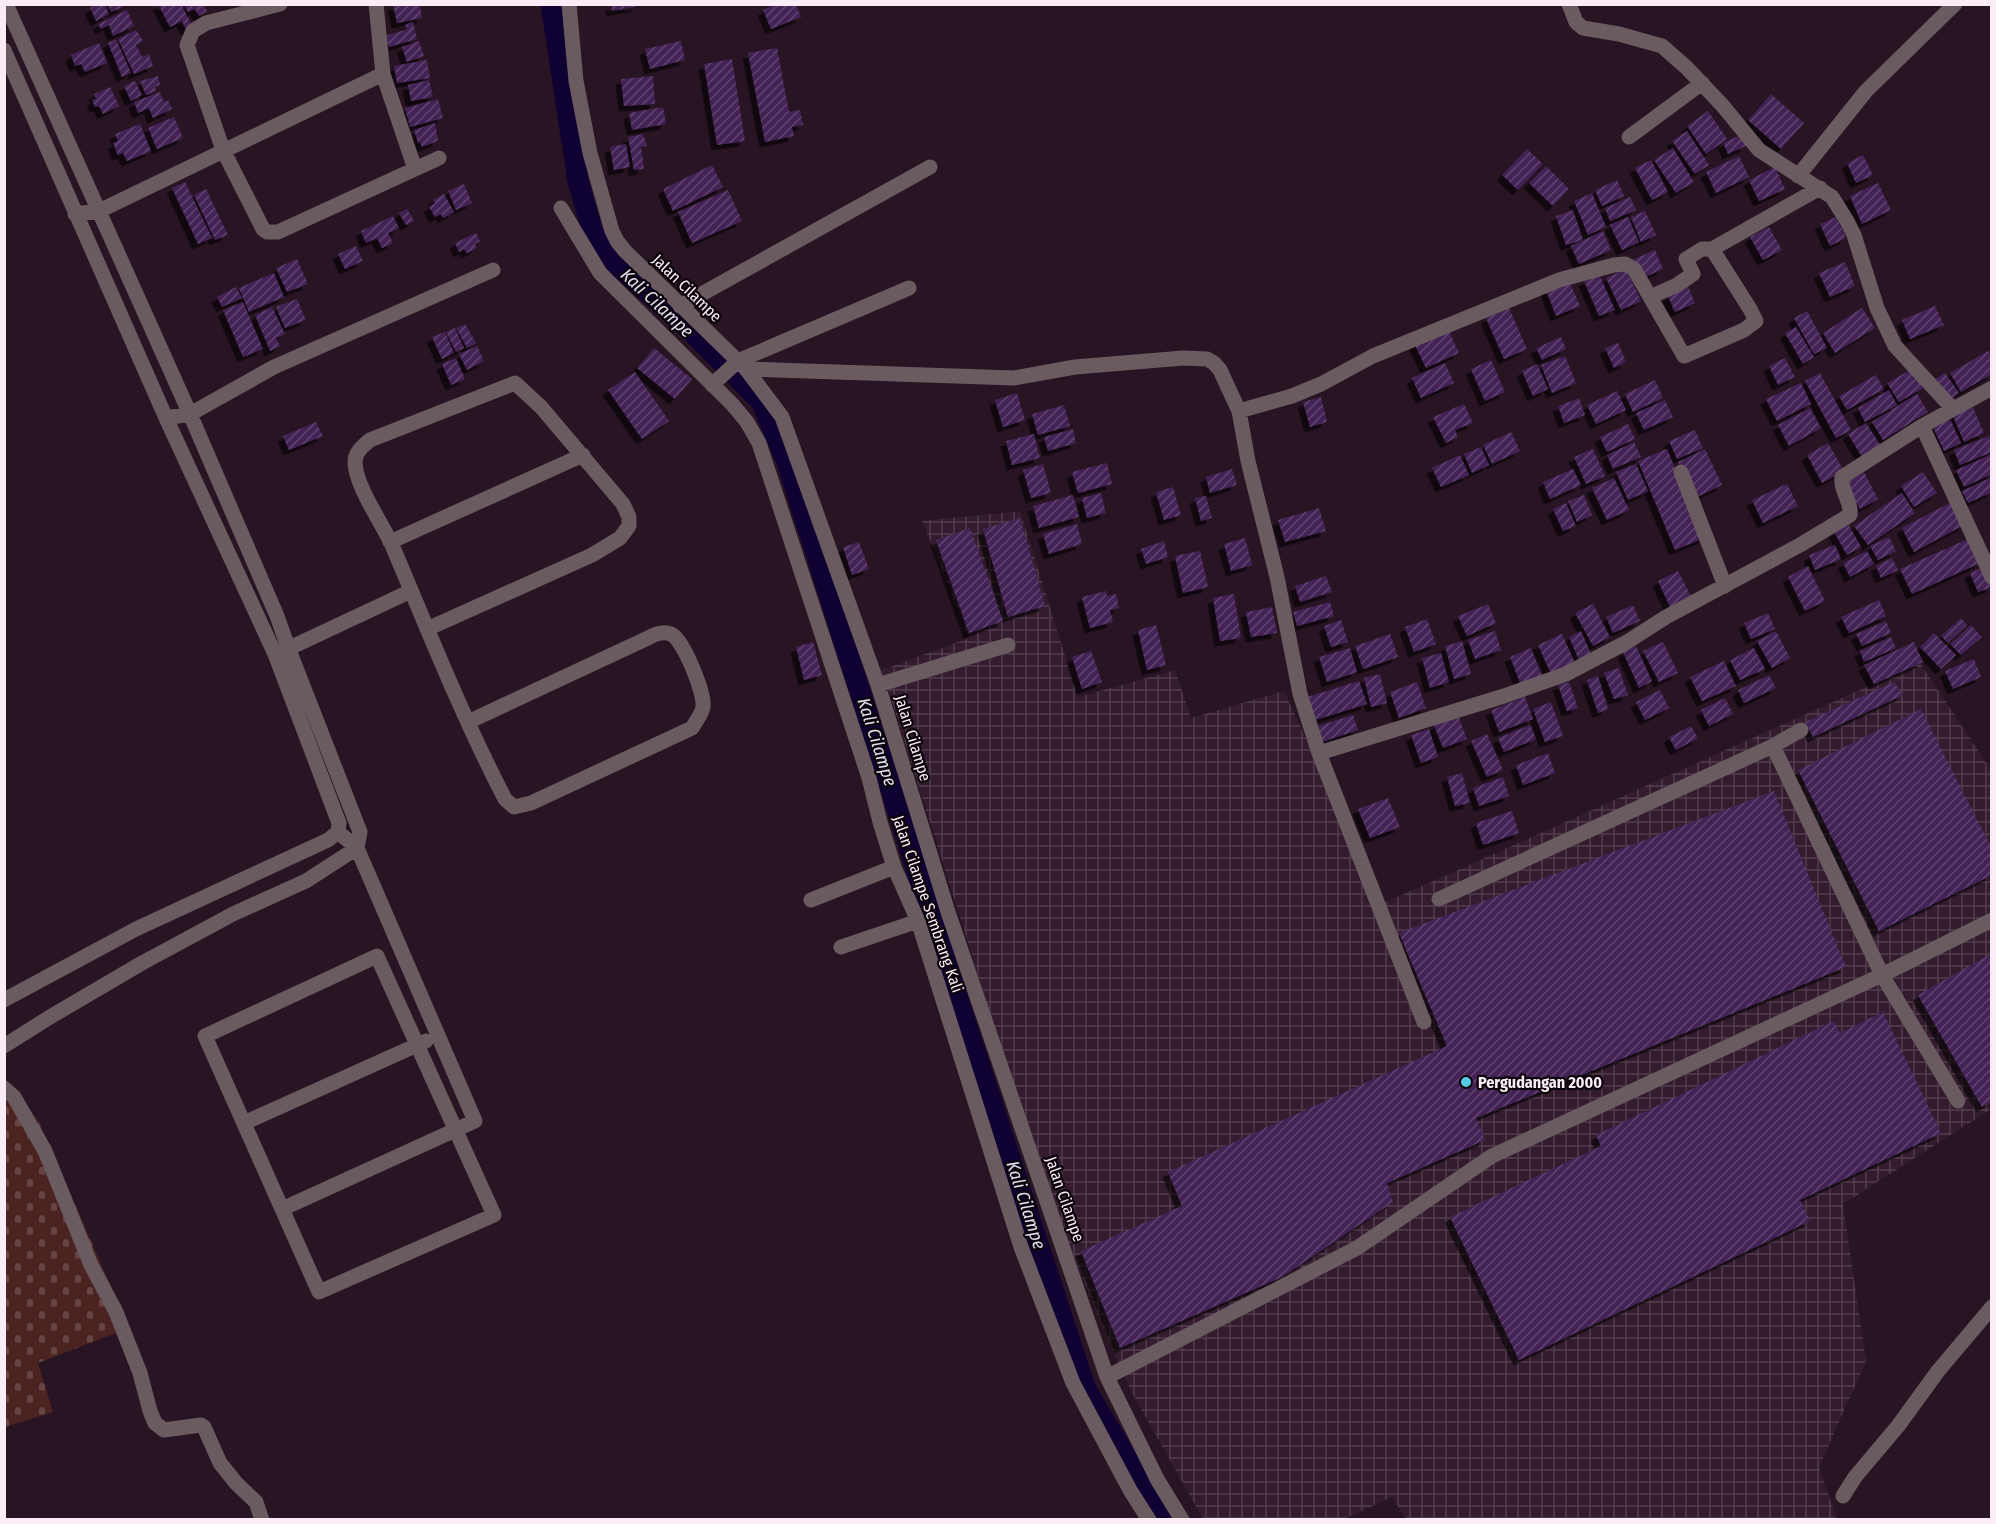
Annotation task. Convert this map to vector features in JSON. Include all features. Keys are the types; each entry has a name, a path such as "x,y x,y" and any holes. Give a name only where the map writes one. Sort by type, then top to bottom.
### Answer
{"street":[{"path":"4,1000 136,929 328,840 338,832 339,823 282,652 278,616 6,4"},
{"path":"280,4 206,23 193,32 187,45 223,150 260,224 267,232 278,232 439,158"},
{"path":"376,4 383,74 415,169"},
{"name":"Jalan Cilampe","path":"568,4 576,81 590,153 612,231 625,251 742,365 782,417 878,685 948,912 1107,1377 1157,1479 1182,1520"},
{"path":"1569,4 1576,22 1583,28 1620,34 1662,46 1702,83 1759,150 1832,197 1854,235 1877,308 1895,346 1953,409"},
{"path":"1798,176 1866,91 1955,4"},
{"path":"4,50 166,418 282,652 360,832 357,848 306,881 233,914 142,963 4,1046"},
{"path":"75,214 99,212 383,74"},
{"path":"1629,137 1702,83"},
{"path":"680,306 930,167"},
{"path":"1650,297 1677,285 1693,274 1686,260 1702,249 1712,249 1820,188"},
{"name":"Jalan Cilampe Sembrang Kali","path":"561,208 600,273 747,422 759,443 870,778 879,822 894,867 918,921 1013,1225 1073,1383 1125,1481 1149,1520"},
{"path":"1239,411 1302,392 1373,356 1559,280 1614,265 1625,264 1634,269 1684,356 1734,334 1756,321 1712,249"},
{"path":"166,418 190,414 274,368 493,270"},
{"path":"712,385 742,365 909,288"},
{"path":"742,365 1014,378 1075,367 1183,358 1207,359 1220,370 1239,411 1248,461 1277,577 1300,694 1319,753 1424,1022"},
{"path":"427,629 592,555 620,538 629,526 623,504 541,407 515,383 370,441 362,446 355,458 358,479 390,542 427,629 468,722 505,799 513,807 520,807 692,728 703,708 702,692 681,643 671,634 663,633 468,722"},
{"path":"1319,753 1504,696 1566,674 1850,515 1851,509 1842,489 1842,477 1922,426 1992,388"},
{"path":"1922,426 1992,577"},
{"path":"390,542 583,455"},
{"path":"1681,472 1725,586"},
{"path":"282,652 411,591"},
{"path":"878,685 1008,645"},
{"path":"1439,899 1773,746 1801,730"},
{"path":"1773,746 1882,975 1958,1101"},
{"path":"282,1209 475,1121 357,848 338,832"},
{"path":"811,900 894,867"},
{"path":"1107,1377 1357,1248 1492,1156 1882,975 1992,920"},
{"path":"841,947 918,921"},
{"path":"377,957 417,1045 494,1215 319,1292 205,1036 377,957"},
{"path":"244,1123 437,1036"},
{"path":"4,1088 14,1097 45,1151 91,1265 116,1312 140,1373 155,1423 164,1430 204,1426 220,1463 236,1483 256,1502 262,1520"},
{"path":"1843,1496 1855,1477 1898,1426 1938,1371 1992,1307"}],"shaded area":[{"path":"1020,511 1078,697 1175,670 1191,718 1284,691 1382,904 1920,663 1991,770 1991,1109 1843,1204 1866,1361 1819,1467 1837,1519 1406,1519 1392,1497 1344,1519 1203,1519 1131,1391 1044,1184 882,670 969,638 922,521"}],"green space":[{"path":"4,1077 39,1122 129,1328 38,1363 53,1412 5,1427"}],"building":[{"path":"97,4 104,4 109,14 96,21 90,8"},
{"path":"108,4 123,4 123,7 111,12"},
{"path":"158,4 181,4 193,27 186,30 182,21 170,27"},
{"path":"184,4 203,4 207,11 199,16 195,9 188,12"},
{"path":"420,4 422,18 397,23 393,5"},
{"path":"777,4 796,4 801,17 771,29 763,10"},
{"path":"611,5 638,5 638,6 612,11"},
{"path":"127,10 134,26 113,36 109,25 101,29 98,24"},
{"path":"413,22 417,39 389,47 385,36 407,29 405,25"},
{"path":"136,30 143,41 136,45 142,57 149,54 153,66 134,74 118,39"},
{"path":"116,39 131,73 122,77 108,43"},
{"path":"419,41 424,56 407,62 402,47"},
{"path":"681,41 685,60 650,69 645,49"},
{"path":"99,43 107,63 85,72 81,64 75,66 71,55"},
{"path":"777,48 789,112 800,110 803,125 792,127 794,136 765,142 748,53"},
{"path":"732,59 745,141 717,145 704,64"},
{"path":"427,60 430,78 397,83 394,66"},
{"path":"158,76 160,85 155,87 156,91 146,95 140,81"},
{"path":"653,76 655,104 624,106 621,79"},
{"path":"429,80 433,97 411,101 408,85"},
{"path":"135,81 142,95 131,101 124,86"},
{"path":"110,87 119,106 103,114 99,106 95,107 92,100 96,99 94,94"},
{"path":"160,92 164,102 168,100 172,109 153,118 149,108 138,113 134,102"},
{"path":"1771,94 1804,123 1781,149 1748,120"},
{"path":"438,99 443,118 410,127 405,108"},
{"path":"663,107 666,124 632,130 629,113"},
{"path":"1708,111 1727,139 1706,154 1687,126"},
{"path":"174,117 183,138 157,149 148,128"},
{"path":"435,123 438,141 422,147 420,142 418,143 414,130"},
{"path":"140,124 151,151 127,161 123,153 118,155 113,143 118,141 115,134"},
{"path":"1687,131 1709,165 1695,174 1672,141"},
{"path":"643,134 647,146 641,147 644,169 634,170 628,137"},
{"path":"1740,135 1746,146 1728,154 1723,143"},
{"path":"626,144 630,167 614,170 610,147"},
{"path":"1673,148 1694,182 1676,193 1654,160"},
{"path":"1527,149 1543,164 1518,190 1502,175"},
{"path":"1863,155 1873,175 1856,183 1847,163"},
{"path":"1739,156 1749,177 1716,193 1706,172"},
{"path":"1651,160 1668,192 1652,200 1635,168"},
{"path":"712,165 723,187 673,211 663,189"},
{"path":"1546,166 1569,189 1553,206 1529,183"},
{"path":"1775,167 1785,189 1759,201 1749,180"},
{"path":"1617,180 1624,196 1602,206 1595,190"},
{"path":"185,182 212,238 198,244 172,188"},
{"path":"1878,183 1891,210 1862,224 1850,196"},
{"path":"464,184 472,203 456,210 448,191"},
{"path":"206,189 228,235 215,240 194,195"},
{"path":"728,190 742,221 692,243 678,212"},
{"path":"1592,193 1606,227 1588,235 1574,201"},
{"path":"444,194 454,212 443,218 441,214 435,217 429,207 435,203 433,200"},
{"path":"1630,197 1636,210 1610,221 1605,208"},
{"path":"407,209 414,221 406,225 399,213"},
{"path":"1573,210 1583,240 1566,245 1556,216"},
{"path":"1645,211 1656,235 1641,242 1631,217"},
{"path":"393,216 399,228 388,233 393,243 382,248 377,238 366,243 361,231"},
{"path":"1628,217 1639,242 1622,250 1610,225"},
{"path":"1836,217 1846,238 1830,246 1820,224"},
{"path":"1769,227 1782,250 1763,260 1750,237"},
{"path":"1603,231 1611,250 1579,264 1571,246"},
{"path":"476,233 480,241 475,244 477,248 467,253 464,249 459,252 455,243"},
{"path":"356,246 363,261 345,269 338,254"},
{"path":"1655,250 1663,269 1641,279 1632,260"},
{"path":"297,259 308,284 287,292 276,268"},
{"path":"1845,262 1855,286 1830,297 1819,273"},
{"path":"1626,269 1641,301 1621,310 1606,278"},
{"path":"274,273 284,297 249,312 239,288"},
{"path":"1599,274 1615,310 1599,316 1584,281"},
{"path":"1569,281 1580,306 1556,316 1546,290"},
{"path":"236,287 242,298 222,307 217,297"},
{"path":"1688,287 1695,303 1675,312 1668,296"},
{"path":"297,299 306,320 285,328 276,307"},
{"path":"243,302 263,349 243,357 223,310"},
{"path":"1935,306 1944,325 1910,339 1902,320"},
{"path":"272,307 285,334 276,338 280,346 270,351 255,315"},
{"path":"1509,308 1527,349 1504,359 1486,318"},
{"path":"1862,308 1875,328 1835,353 1823,333"},
{"path":"1807,311 1827,348 1814,354 1794,318"},
{"path":"465,324 476,343 467,348 456,328"},
{"path":"1447,327 1459,353 1426,368 1414,343"},
{"path":"1796,327 1814,357 1803,364 1785,333"},
{"path":"455,328 464,348 456,352 446,332"},
{"path":"445,332 454,353 442,359 432,337"},
{"path":"1561,337 1566,349 1542,360 1536,348"},
{"path":"1618,343 1626,362 1614,368 1605,348"},
{"path":"477,346 484,361 467,370 459,354"},
{"path":"654,348 692,379 675,399 637,368"},
{"path":"1988,351 1992,357 1992,374 1961,392 1950,373"},
{"path":"1565,356 1576,383 1552,393 1541,365"},
{"path":"456,358 465,379 451,385 442,364"},
{"path":"1785,358 1795,377 1778,385 1769,366"},
{"path":"1491,360 1505,392 1485,401 1471,369"},
{"path":"1445,363 1454,383 1421,398 1412,378"},
{"path":"1537,364 1548,389 1533,396 1522,371"},
{"path":"1912,369 1923,388 1899,402 1887,383"},
{"path":"635,372 669,421 642,439 608,390"},
{"path":"1820,373 1851,430 1836,438 1805,381"},
{"path":"1945,373 1959,393 1948,400 1934,380"},
{"path":"1876,375 1884,389 1847,410 1839,396"},
{"path":"1655,380 1663,398 1633,412 1625,394"},
{"path":"1801,383 1811,404 1777,421 1766,399"},
{"path":"1889,390 1897,405 1865,422 1858,408"},
{"path":"1617,391 1626,410 1596,424 1587,405"},
{"path":"1017,393 1025,420 1003,427 995,400"},
{"path":"1917,394 1928,412 1883,440 1872,422"},
{"path":"1321,397 1327,422 1310,427 1303,402"},
{"path":"1579,398 1585,415 1564,423 1558,406"},
{"path":"1665,400 1673,417 1644,430 1636,413"},
{"path":"1464,404 1473,423 1455,430 1458,437 1446,443 1433,417"},
{"path":"1064,405 1070,426 1038,435 1032,414"},
{"path":"1972,405 1984,433 1964,442 1952,414"},
{"path":"1810,408 1821,428 1789,446 1778,425"},
{"path":"1950,419 1961,443 1944,451 1933,427"},
{"path":"316,422 323,436 289,450 283,436"},
{"path":"1866,423 1883,449 1864,460 1848,434"},
{"path":"1628,424 1635,439 1607,452 1600,437"},
{"path":"1073,429 1076,443 1048,451 1044,437"},
{"path":"1695,430 1703,448 1677,459 1669,441"},
{"path":"1511,432 1520,451 1492,464 1483,445"},
{"path":"1034,434 1040,458 1012,465 1006,441"},
{"path":"1989,436 1992,442 1992,452 1960,465 1954,450"},
{"path":"1634,442 1641,457 1613,469 1607,455"},
{"path":"1828,443 1844,471 1822,483 1807,455"},
{"path":"1481,447 1489,465 1472,473 1464,454"},
{"path":"1593,449 1605,476 1586,484 1574,457"},
{"path":"1667,449 1704,538 1675,550 1638,461"},
{"path":"1705,449 1722,485 1695,498 1678,462"},
{"path":"1992,454 1992,474 1964,487 1956,470"},
{"path":"1460,455 1469,475 1441,487 1432,468"},
{"path":"1107,463 1112,484 1078,493 1072,472"},
{"path":"1043,464 1051,493 1031,498 1023,470"},
{"path":"1636,464 1648,491 1628,500 1616,472"},
{"path":"1232,469 1237,485 1210,493 1206,477"},
{"path":"1573,469 1581,485 1550,499 1543,482"},
{"path":"1864,472 1878,499 1860,509 1846,483"},
{"path":"1923,472 1937,493 1914,507 1901,486"},
{"path":"1992,477 1992,492 1968,503 1962,491"},
{"path":"1614,478 1629,510 1607,520 1592,488"},
{"path":"1787,484 1798,506 1763,523 1752,500"},
{"path":"1173,487 1181,515 1164,520 1156,492"},
{"path":"1101,493 1106,513 1087,518 1082,498"},
{"path":"1902,493 1915,513 1868,545 1854,526"},
{"path":"1073,495 1079,517 1039,528 1033,506"},
{"path":"1584,495 1592,515 1577,522 1568,501"},
{"path":"1206,496 1212,518 1201,521 1195,498"},
{"path":"1953,501 1964,525 1914,552 1902,528"},
{"path":"1566,503 1576,526 1563,531 1553,509"},
{"path":"1319,508 1326,531 1285,542 1278,520"},
{"path":"1020,518 1045,606 1008,617 983,529"},
{"path":"1077,524 1082,544 1049,554 1043,534"},
{"path":"1848,524 1861,547 1847,555 1834,532"},
{"path":"970,528 1003,621 969,633 936,540"},
{"path":"1889,537 1896,551 1878,560 1870,546"},
{"path":"1245,538 1252,565 1231,571 1224,544"},
{"path":"1968,539 1980,563 1912,594 1900,569"},
{"path":"1164,541 1168,557 1146,564 1141,549"},
{"path":"859,542 869,569 852,575 843,547"},
{"path":"1835,545 1841,559 1815,570 1809,555"},
{"path":"1200,551 1208,587 1183,593 1175,556"},
{"path":"1867,551 1874,564 1850,577 1843,563"},
{"path":"1892,558 1898,570 1881,578 1876,566"},
{"path":"1808,566 1825,601 1805,611 1788,577"},
{"path":"1984,567 1992,587 1978,592 1970,573"},
{"path":"1678,571 1692,598 1671,609 1658,581"},
{"path":"1326,576 1332,592 1300,602 1295,586"},
{"path":"1106,591 1107,596 1116,594 1119,608 1110,610 1113,622 1090,628 1082,597"},
{"path":"1234,594 1241,638 1220,641 1213,598"},
{"path":"1879,600 1886,616 1849,633 1841,617"},
{"path":"1330,602 1334,616 1297,626 1293,612"},
{"path":"1488,604 1496,623 1467,636 1458,616"},
{"path":"1593,604 1610,637 1593,646 1575,613"},
{"path":"1633,605 1640,621 1613,633 1606,617"},
{"path":"1272,607 1277,633 1251,637 1246,612"},
{"path":"1768,613 1775,629 1751,639 1744,623"},
{"path":"1961,618 1967,625 1948,643 1941,636"},
{"path":"1427,619 1436,644 1414,652 1405,627"},
{"path":"1341,620 1348,642 1331,647 1324,626"},
{"path":"1886,621 1891,633 1862,646 1856,634"},
{"path":"1156,625 1166,665 1147,670 1138,630"},
{"path":"1971,625 1982,637 1961,655 1950,644"},
{"path":"1495,631 1501,650 1475,659 1468,640"},
{"path":"1581,631 1591,654 1579,660 1569,637"},
{"path":"1776,631 1790,658 1772,668 1757,641"},
{"path":"1934,633 1956,655 1941,669 1920,647"},
{"path":"1390,634 1398,657 1363,669 1355,646"},
{"path":"1562,634 1575,663 1551,674 1538,645"},
{"path":"1891,637 1896,648 1864,662 1860,651"},
{"path":"1462,641 1471,674 1454,679 1445,646"},
{"path":"813,642 822,675 804,680 796,647"},
{"path":"1663,642 1678,673 1659,682 1643,651"},
{"path":"1914,642 1923,662 1874,684 1864,665"},
{"path":"1636,646 1652,681 1639,688 1623,652"},
{"path":"1350,648 1357,672 1327,682 1319,657"},
{"path":"1531,648 1542,676 1521,685 1510,657"},
{"path":"1754,648 1765,669 1740,680 1730,660"},
{"path":"1091,651 1102,682 1082,689 1072,657"},
{"path":"1441,653 1449,682 1430,688 1422,658"},
{"path":"1974,659 1981,677 1953,689 1945,671"},
{"path":"1724,661 1736,686 1702,701 1690,677"},
{"path":"1619,668 1628,695 1614,699 1604,673"},
{"path":"1380,674 1387,703 1371,707 1364,678"},
{"path":"1769,675 1776,688 1744,703 1738,690"},
{"path":"1598,676 1608,709 1598,713 1587,680"},
{"path":"1359,681 1367,704 1312,721 1304,698"},
{"path":"1417,682 1426,708 1399,718 1390,692"},
{"path":"1569,682 1578,708 1567,711 1558,685"},
{"path":"1894,682 1903,695 1813,737 1805,722"},
{"path":"1660,690 1669,708 1645,720 1636,702"},
{"path":"1525,697 1533,719 1499,732 1491,710"},
{"path":"1725,698 1733,714 1709,726 1701,710"},
{"path":"1551,702 1563,736 1545,742 1533,709"},
{"path":"1921,709 1992,849 1992,875 1879,931 1798,770"},
{"path":"1353,715 1358,730 1322,742 1318,726"},
{"path":"1458,715 1467,739 1443,748 1434,725"},
{"path":"1530,725 1536,739 1504,752 1498,738"},
{"path":"1691,726 1698,738 1676,750 1669,737"},
{"path":"1429,729 1438,757 1421,763 1411,735"},
{"path":"1487,734 1503,770 1487,777 1471,741"},
{"path":"1548,753 1555,773 1523,785 1516,765"},
{"path":"1462,773 1470,803 1455,806 1447,777"},
{"path":"1503,777 1509,796 1479,806 1473,788"},
{"name":"Pergudangan 2000","path":"1774,791 1846,967 1476,1118 1485,1140 1387,1183 1393,1202 1282,1277 1120,1348 1081,1251 1182,1206 1168,1172 1447,1046 1399,933"},
{"path":"1388,798 1400,827 1370,838 1358,809"},
{"path":"1512,811 1519,833 1483,845 1476,823"},
{"path":"1992,953 1992,1101 1982,1107 1918,995"},
{"name":"Pergudangan 2000","path":"1883,1012 1941,1133 1800,1200 1810,1221 1519,1360 1450,1217 1601,1146 1596,1135 1834,1021 1840,1033"}],"waterway":[{"name":"Kali Cilampe","path":"551,4 578,181 593,233 619,267 687,327 761,401 787,462 948,969 1086,1390 1164,1520"}],"place":[{"name":"Pergudangan 2000","path":"1466,1082"}]}
